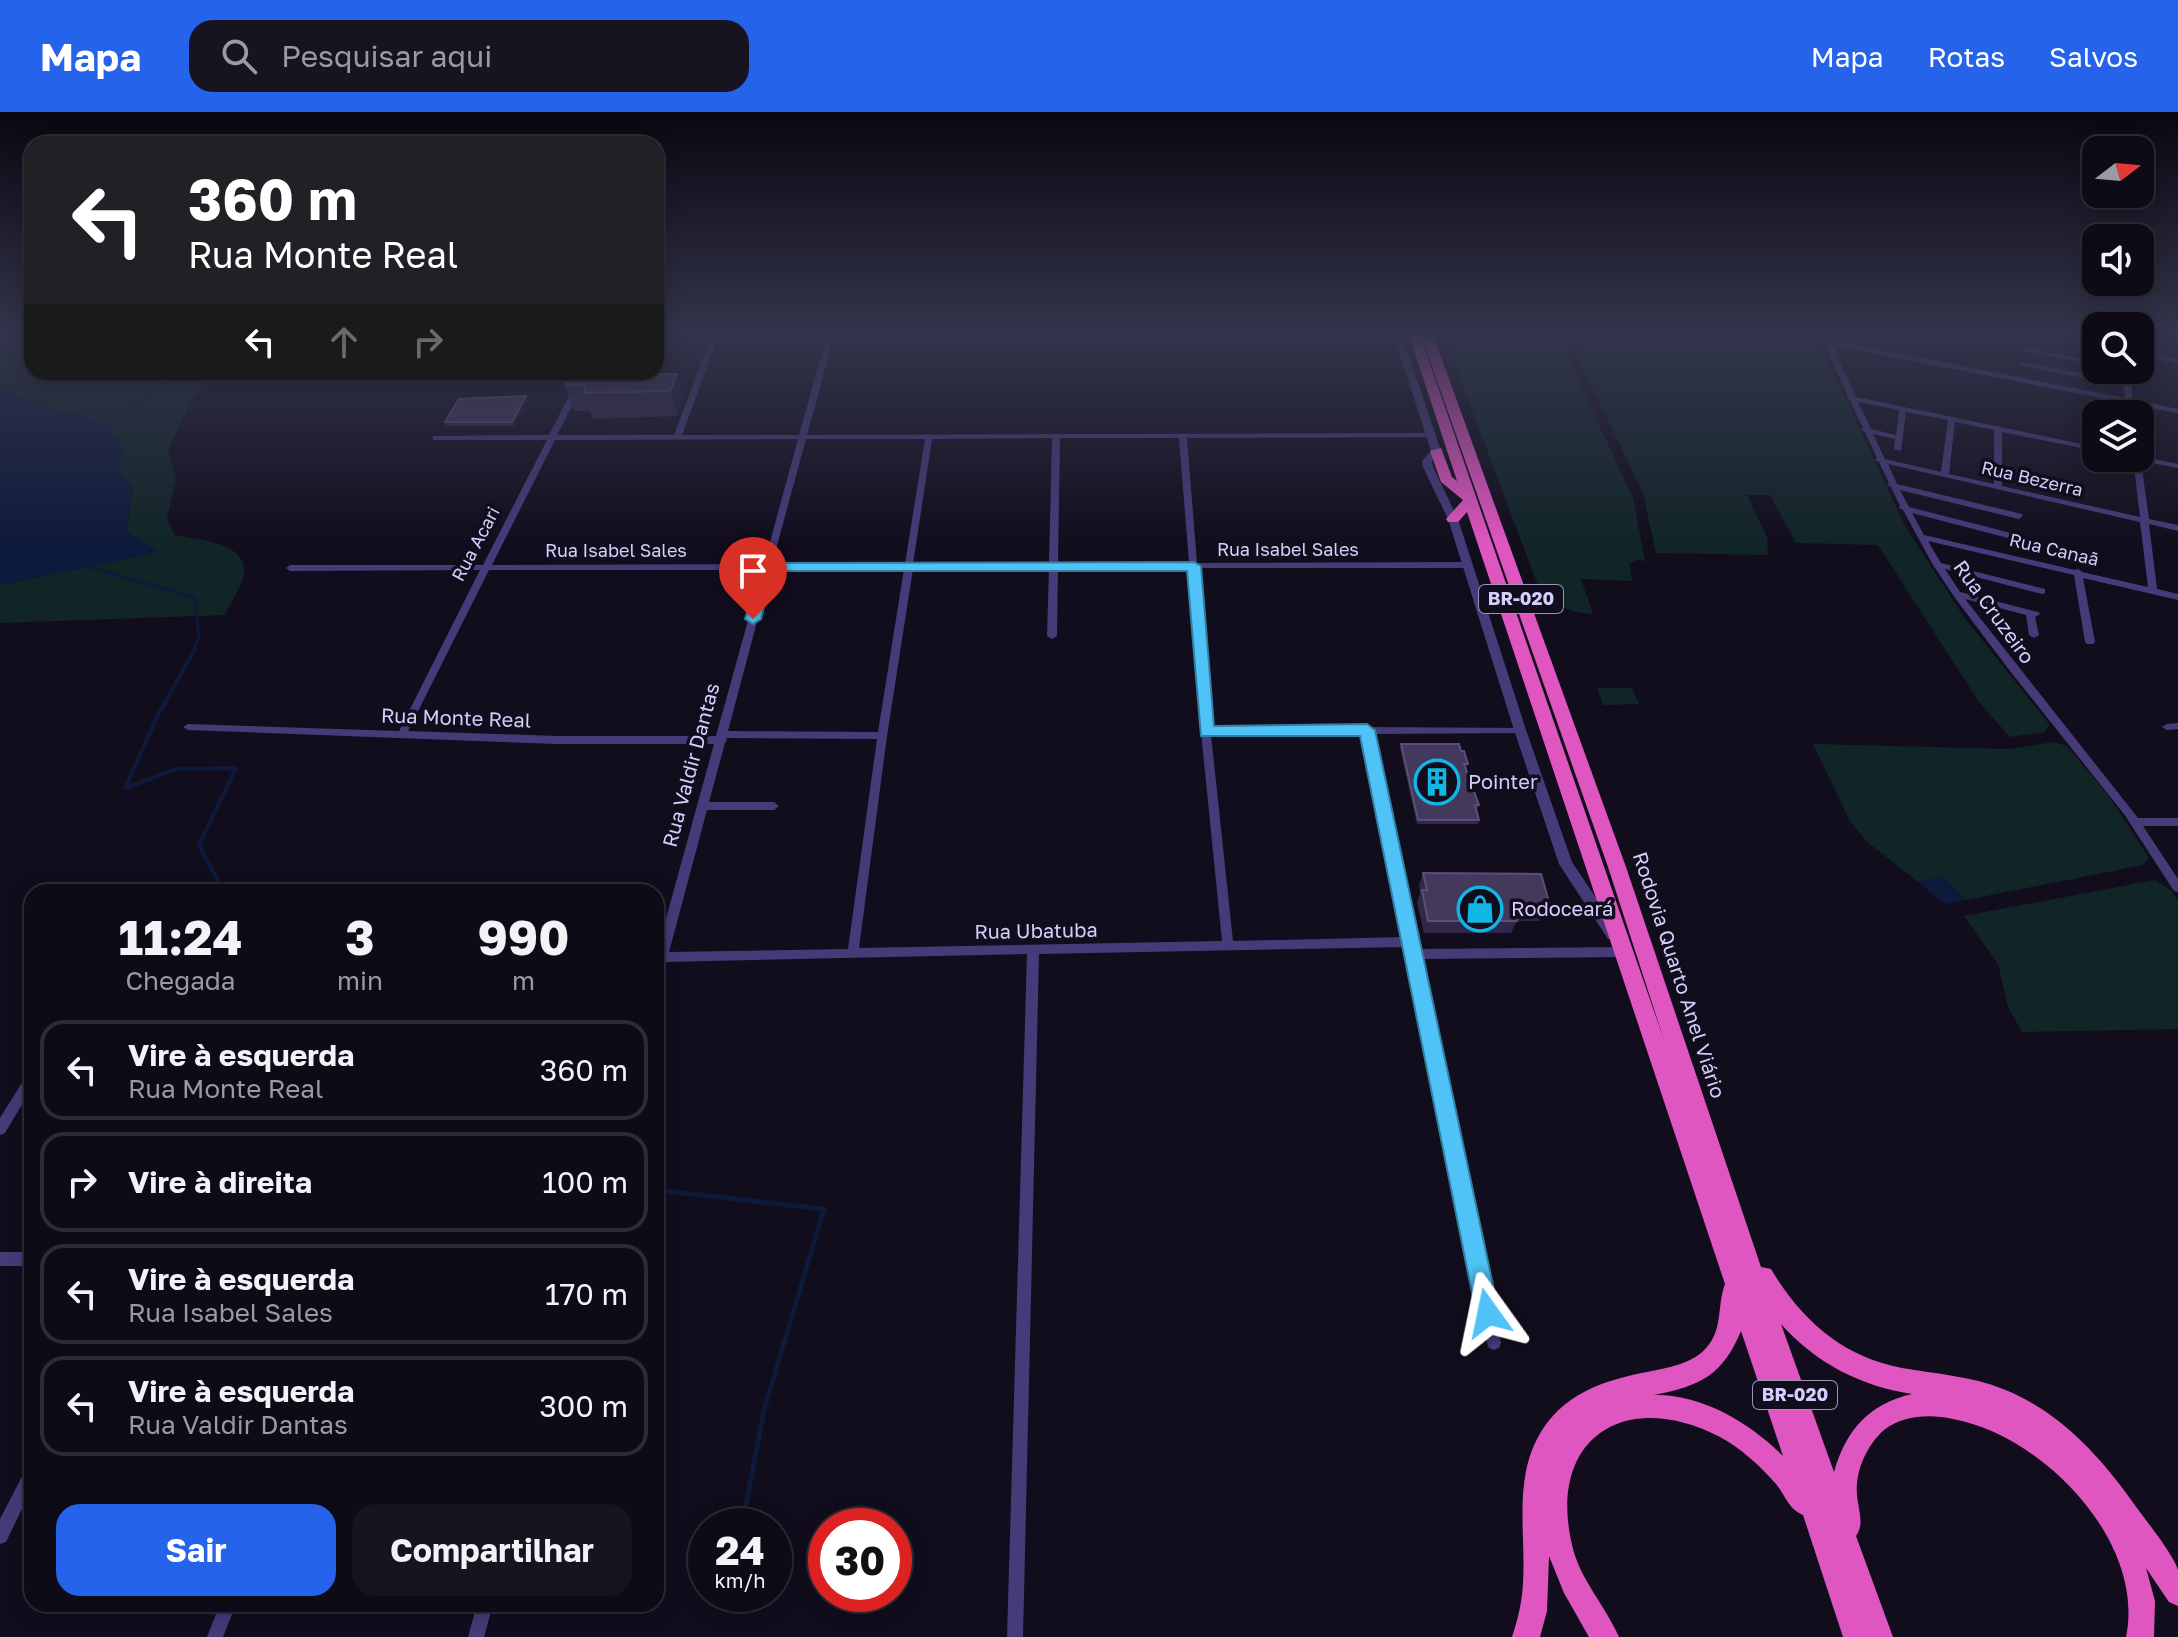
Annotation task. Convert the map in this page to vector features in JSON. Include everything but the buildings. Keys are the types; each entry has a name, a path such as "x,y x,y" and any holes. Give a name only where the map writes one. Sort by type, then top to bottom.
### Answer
{"highway":[{"name":"Rodovia Quarto Anel Viário","path":"1442,403 1470,499 1623,949 1727,1226 1842,1560 1879,1637"},
{"name":"Rodovia Quarto Anel Viário","path":"1448,403 1617,867 1727,1226 1842,1560 1857,1637"},
{"path":"1436,451 1446,479 1470,499 1453,519"},
{"path":"1727,1226 1777,1303 1819,1345 1846,1362 1885,1377 1956,1386 1988,1394 2018,1408 2054,1433 2093,1468 2119,1501 2178,1593"},
{"path":"1526,1637 1536,1591 1534,1499 1539,1464 1560,1424 1584,1401 1612,1390 1683,1377 1706,1366 1724,1346 1735,1319 1727,1226"},
{"path":"1842,1560 1844,1489 1850,1458 1864,1431 1886,1414 1914,1404 1968,1408 1997,1419 2036,1441 2071,1469 2104,1510 2125,1544 2140,1586 2143,1623 2140,1637"},
{"path":"1605,1637 1579,1601 1560,1554 1553,1509 1559,1472 1572,1441 1596,1422 1622,1410 1650,1407 1686,1410 1730,1427 1767,1454 1794,1484 1842,1560"}],"street":[{"name":"Rua Acari","path":"402,734 569,403"},
{"path":"677,438 690,403"},
{"name":"Rua Valdir Dantas","path":"664,946 812,403"},
{"path":"1420,403 1436,451 1427,461 1428,467 1453,519 1520,730 1569,870 1623,949"},
{"name":"Rua Cruzeiro","path":"1853,403 1903,508 1957,594 1996,648 2137,822 2178,888"},
{"path":"1875,403 2082,446"},
{"path":"2154,407 2178,411"},
{"path":"1898,449 1903,409"},
{"path":"1945,475 1952,419"},
{"path":"1998,429 1998,488"},
{"path":"1865,430 1899,438"},
{"path":"436,438 1431,435"},
{"path":"853,953 882,736 929,436"},
{"path":"1052,636 1056,436"},
{"path":"1183,436 1206,732 1228,944"},
{"name":"Rua Bezerra","path":"1879,460 2178,528"},
{"path":"2154,461 2178,466"},
{"path":"2140,472 2153,591"},
{"path":"1891,485 2019,516"},
{"path":"1903,508 2008,535"},
{"name":"Rua Canaã","path":"1921,537 2178,597"},
{"name":"Rua Isabel Sales","path":"290,568 1469,565"},
{"path":"1938,565 2042,591"},
{"path":"2078,572 2090,642"},
{"path":"1957,594 2032,613 2034,635"},
{"name":"Rua Monte Real","path":"188,727 557,740 882,736"},
{"path":"1367,730 1494,1343"},
{"path":"1206,732 1520,730"},
{"path":"703,806 774,806"},
{"path":"2137,822 2178,822"},
{"name":"Rua Ubatuba","path":"664,957 1228,944 1623,949"},
{"path":"1015,1637 1033,949"},
{"path":"0,1129 24,1090"},
{"path":"0,1259 24,1259"},
{"path":"0,1536 24,1488"},
{"path":"215,1637 225,1612"},
{"path":"476,1637 483,1612"}],"green space":[{"path":"35,403 190,403 168,449 176,481 167,518 174,535 229,548 243,563 243,579 225,615 0,623 0,585 158,552 126,532 133,488 120,475 85,416 47,409"},
{"path":"1469,403 1589,403 1633,498 1645,561 1636,560 1629,564 1632,581 1581,579 1593,614 1575,612 1561,606 1537,583"},
{"path":"1600,403 1848,403 1905,526 1966,620 2050,725 2044,732 2010,737 1979,702 1878,545 1796,543 1770,495 1747,495 1767,537 1768,555 1656,553 1643,493"},
{"path":"1597,688 1632,688 1639,704 1603,705"},
{"path":"2053,742 2067,746 2109,796 2149,858 2143,865 1966,900 1943,877 1918,882 1866,841 1850,821 1813,744 2010,749"},
{"path":"2155,880 2172,891 2178,902 2178,1029 2022,1032 2008,1007 1998,964 1964,916"}],"water":[{"path":"0,403 35,403 47,409 85,416 103,425 122,443 120,475 133,487 126,532 159,552 0,585"},
{"path":"1943,877 1966,900 1945,904 1918,882"}],"waterway":[{"path":"101,430 139,403"},
{"path":"86,566 195,598 199,635 194,651"},
{"path":"194,651 158,715 125,788 177,769 236,768 199,845 220,884"},
{"path":"664,1191 824,1209 764,1410 745,1508"}],"place":[{"name":"Pointer","path":"1437,782"},
{"name":"Rodoceará","path":"1480,909"}],"route":[{"path":"753,619 767,567 1194,566 1206,732 1367,730 1488,1313"}]}
